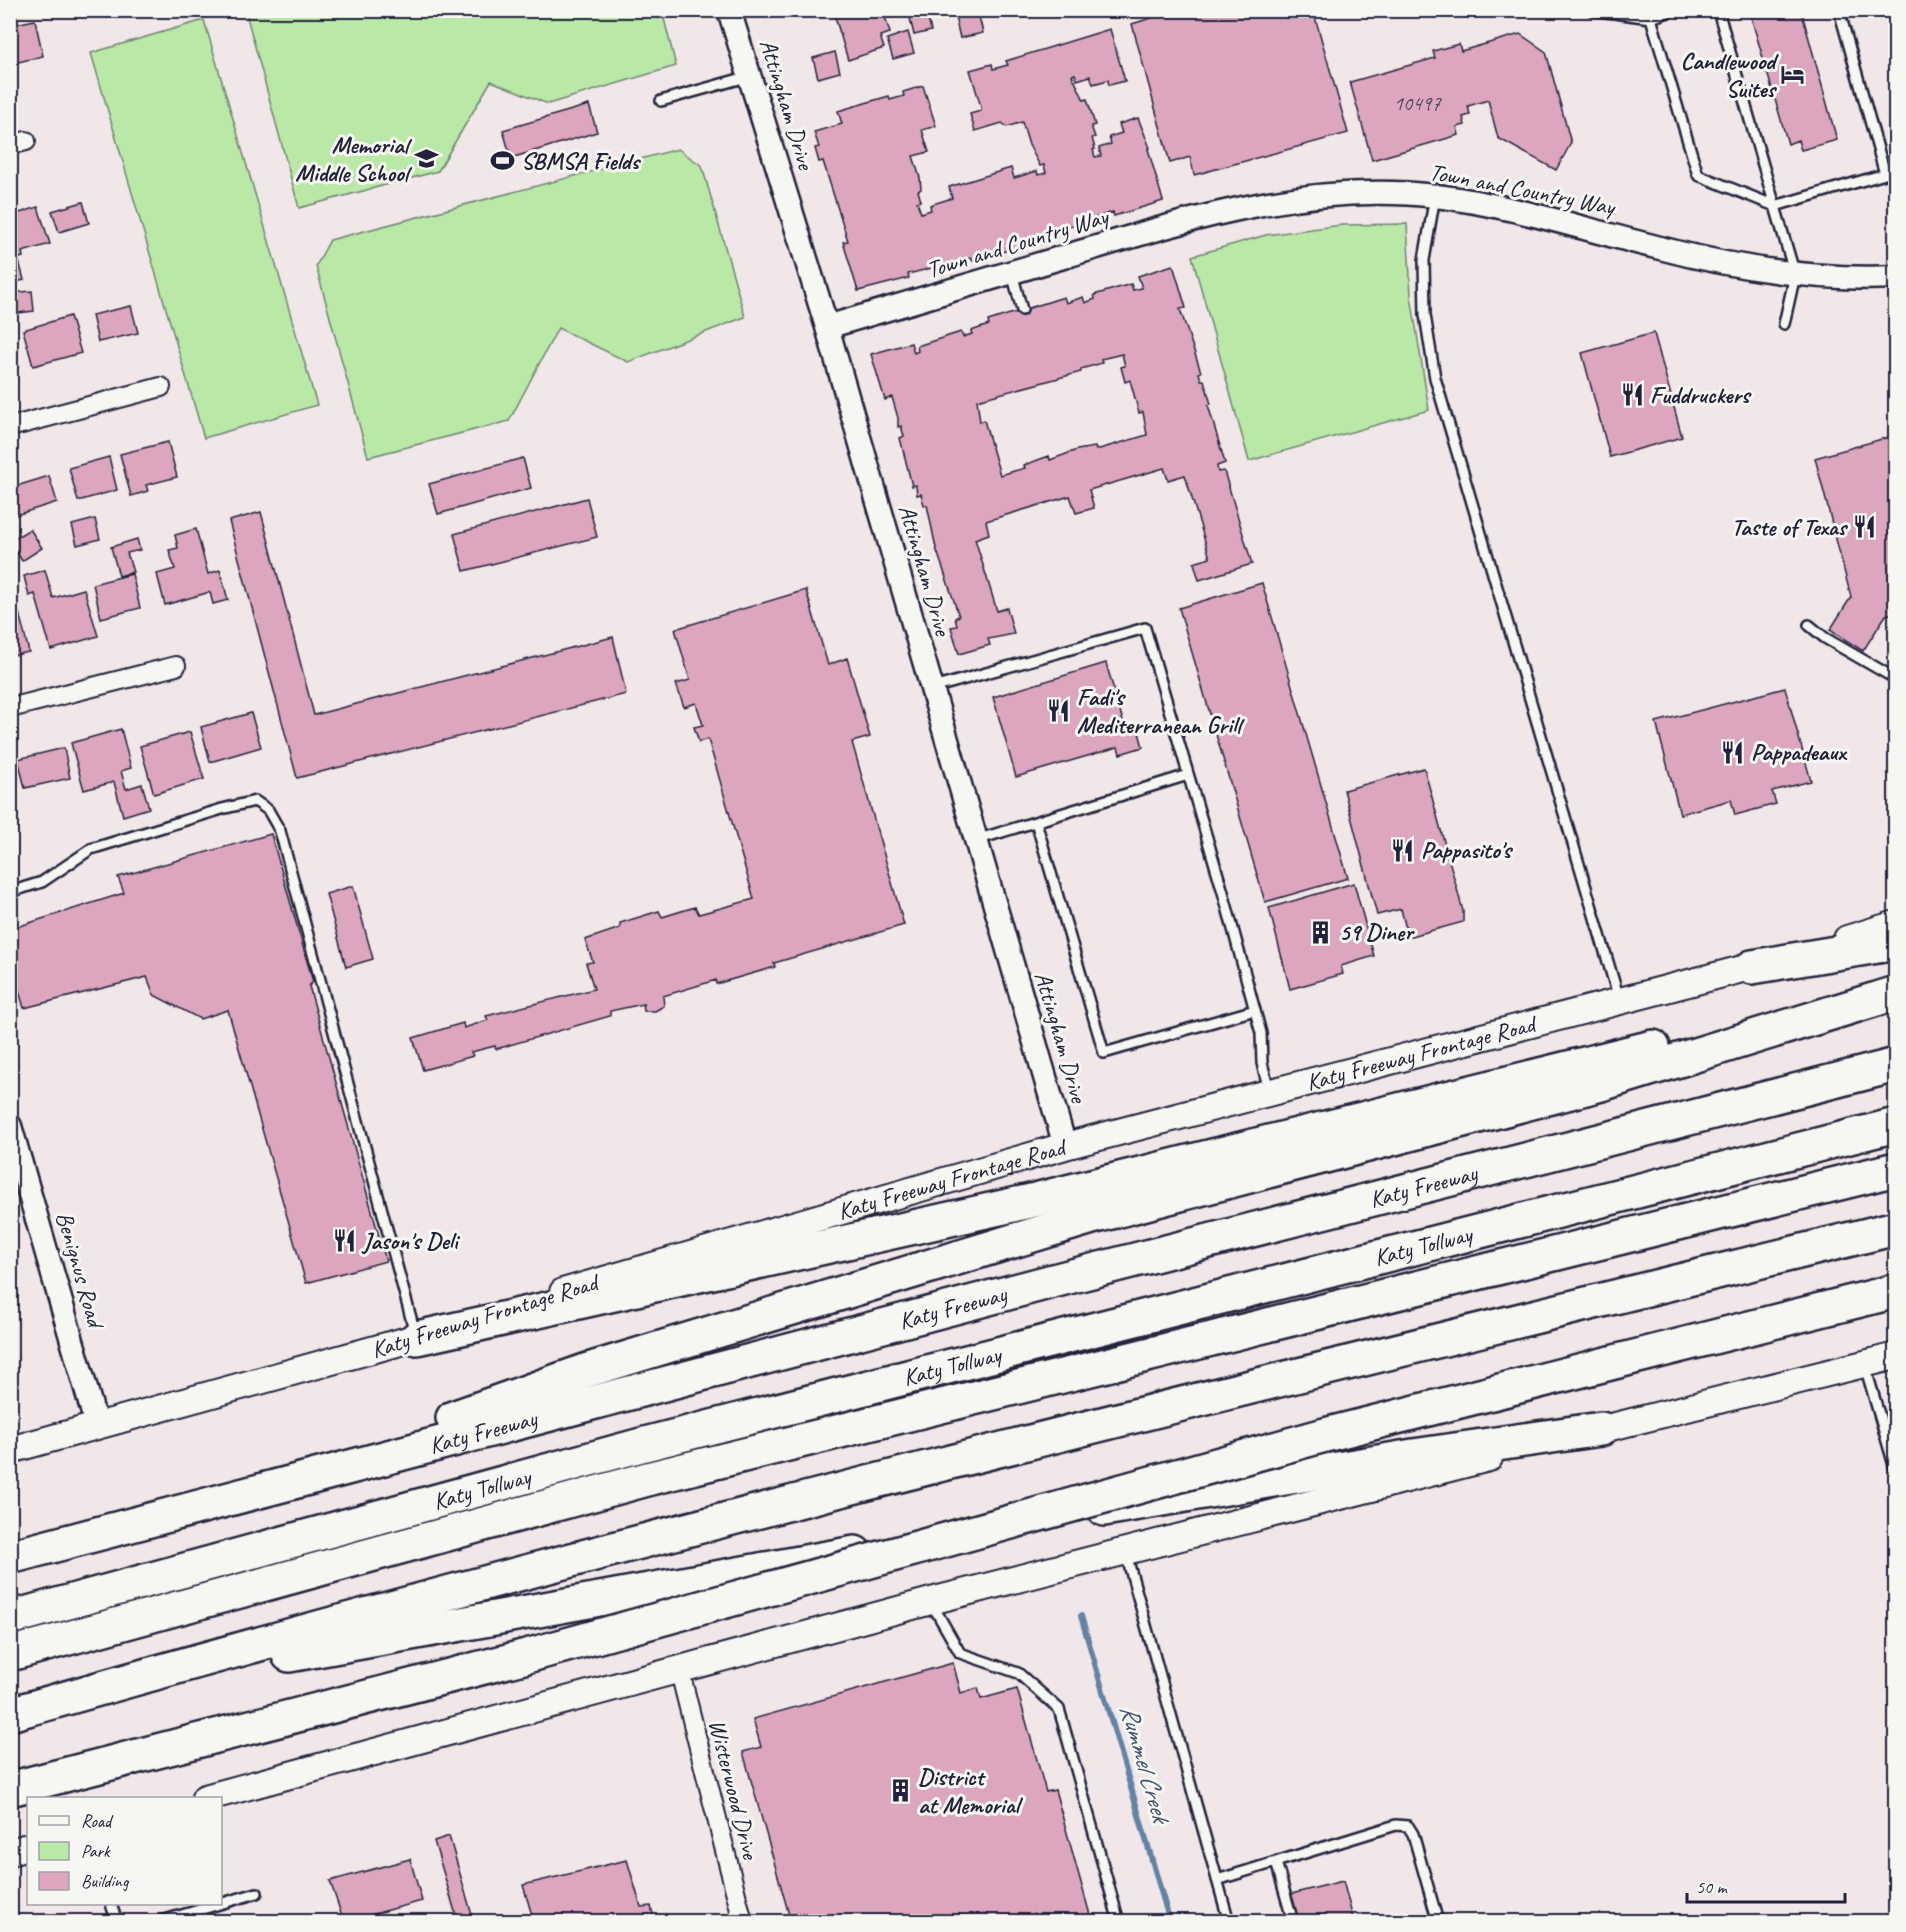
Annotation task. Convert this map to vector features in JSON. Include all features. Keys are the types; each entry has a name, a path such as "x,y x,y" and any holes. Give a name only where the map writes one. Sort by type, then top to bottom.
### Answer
{"highway":[{"path":"1752,967 1896,943"},
{"path":"218,1500 585,1371 1081,1220 1556,1096 1681,1049 1896,988"},
{"path":"417,1338 1035,1200 1681,1049 1896,993"},
{"name":"Katy Freeway","path":"10,1557 218,1500 1048,1282 1896,1065"},
{"name":"Katy Tollway","path":"10,1618 645,1444 1896,1125"},
{"name":"Katy Tollway","path":"10,1654 651,1478 1896,1168"},
{"path":"10,1713 394,1606 869,1481 1896,1228"},
{"path":"10,1789 513,1659 1325,1435 1896,1291"},
{"path":"95,1689 1213,1490 1413,1456 1601,1429"},
{"path":"48,1797 513,1659"},
{"path":"10,1809 27,1803"}],"main road":[{"name":"Katy Freeway Frontage Road","path":"10,1450 417,1338 621,1273 1065,1146 1752,967 1896,924"},
{"path":"209,1797 931,1601 1601,1429 1896,1356"},
{"path":"10,1852 27,1847"}],"street":[{"name":"Attingham Drive","path":"729,10 827,327 1065,1146"},
{"name":"Town and Country Way","path":"827,327 1170,225 1260,203 1346,194 1435,196 1558,220 1690,256 1795,274 1852,279 1896,278"},
{"path":"10,427 161,387"},
{"path":"10,708 176,666"},
{"name":"Benignus Road","path":"10,1126 97,1427"},
{"name":"Wisterwood Drive","path":"679,1668 742,1922"}],"lane":[{"path":"1592,10 1651,18 1674,10"},
{"path":"1713,10 1719,14 1795,274 1784,324"},
{"path":"1651,18 1698,175 1775,206 1885,174 1839,10"},
{"path":"661,101 750,76"},
{"path":"1435,196 1424,260 1425,315 1435,378 1620,1001"},
{"path":"1012,273 1022,310"},
{"path":"1809,625 1825,638 1896,679"},
{"path":"932,689 1146,628 1255,1010 1261,1033 1262,1063 1269,1093"},
{"path":"976,840 1188,775"},
{"path":"10,892 42,882 91,849 222,808 255,801 268,810 280,831 417,1338"},
{"path":"1036,822 1104,1053 1255,1010"},
{"path":"1864,1364 1896,1472"},
{"path":"1125,1552 1229,1922"},
{"path":"931,1601 960,1653 1018,1673 1059,1709 1119,1922"},
{"path":"1217,1880 1396,1826 1408,1826 1413,1834 1438,1922"},
{"path":"1276,1862 1293,1922"},
{"path":"222,1903 258,1893"},
{"path":"111,1905 117,1922"},
{"path":"158,1922 217,1905"}],"green space":[{"path":"250,11 662,11 676,66 548,104 491,81 438,171 299,208 247,17"},
{"path":"204,20 317,405 204,438 91,53"},
{"path":"678,149 702,166 745,317 628,362 558,328 509,421 368,457 316,266 330,240"},
{"path":"1407,224 1411,296 1429,410 1249,461 1192,256 1266,235 1342,225"}],"building":[{"path":"833,10 883,10 890,33 880,36 884,48 848,60"},
{"path":"908,10 926,10 931,31 914,35"},
{"path":"1147,10 1313,10 1348,133 1194,175 1190,157 1170,163 1132,24 1151,18"},
{"name":"Candlewood Suites","path":"1749,10 1801,10 1837,140 1801,150 1798,140 1788,144"},
{"path":"978,12 983,33 960,38 955,16"},
{"path":"35,20 43,56 10,64 10,25"},
{"path":"1110,29 1125,81 1109,85 1108,80 1093,84 1090,76 1077,80 1075,74 1072,75 1084,100 1087,99 1095,125 1091,126 1095,137 1092,138 1095,157 1101,156 1099,148 1111,144 1109,137 1122,133 1119,124 1138,118 1150,148 1148,149 1163,201 1114,216 1113,212 1046,234 1047,238 973,261 971,258 908,274 909,278 858,291 843,242 848,241 823,161 819,162 815,148 819,147 814,132 842,124 838,111 889,96 890,100 904,96 903,92 923,86 936,126 922,130 929,152 913,156 920,178 921,189 918,191 921,201 917,202 921,213 931,210 930,205 952,198 949,187 1011,168 1014,178 1037,171 1038,175 1046,173 1044,165 1040,166 1029,145 1022,122 1007,127 1002,123 975,131 970,114 981,111 981,107 970,70 992,64 993,69 1008,65 1006,61"},
{"path":"908,32 914,53 893,59 887,39"},
{"path":"1520,34 1546,52 1571,143 1556,170 1498,138 1488,100 1468,106 1470,115 1463,117 1465,125 1457,127 1459,135 1372,160 1350,82 1435,58 1433,51 1459,44 1461,51"},
{"path":"835,52 840,72 818,78 813,58"},
{"path":"589,105 597,132 511,158 503,130"},
{"path":"83,202 89,223 59,232 52,211"},
{"path":"38,207 50,244 22,252 23,257 10,261 10,216"},
{"path":"19,261 24,280 10,284 10,263"},
{"path":"1173,265 1186,308 1180,309 1201,372 1199,373 1201,380 1204,380 1211,404 1208,405 1225,463 1217,466 1218,472 1224,471 1252,564 1199,580 1194,563 1210,558 1185,475 1168,480 1164,468 1089,490 1094,508 1076,513 1070,496 986,521 989,534 975,539 997,611 1007,608 1014,634 988,639 990,645 959,654 951,627 957,626 955,618 959,616 936,548 927,505 924,505 921,494 917,495 916,485 912,486 900,438 904,436 901,426 898,427 892,397 885,400 871,354 911,343 914,353 918,351 917,346 961,332 963,337 972,334 971,331 989,325 988,321 1064,297 1066,303 1083,297 1085,303 1095,299 1094,295 1131,284 1133,290 1142,288 1138,276","holes":["1122,354 1125,366 1121,367 1125,382 1130,380 1139,413 1143,412 1147,435 1096,450 1095,447 1077,450 1050,460 1049,456 1024,465 1025,468 1000,475 984,420 980,422 977,400 1081,372 1081,369 1102,363 1101,359"]},
{"path":"32,291 34,311 10,314 10,293"},
{"path":"131,306 138,333 98,342 92,315"},
{"path":"70,316 81,353 33,366 23,330"},
{"name":"Fuddruckers","path":"1654,333 1682,437 1610,457 1582,353"},
{"path":"10,342 18,367 10,369"},
{"name":"Taste of Texas","path":"1896,435 1896,613 1886,615 1863,651 1830,630 1851,597 1815,458"},
{"path":"168,442 177,477 146,485 148,491 131,496 120,454"},
{"path":"109,457 117,490 78,501 69,468"},
{"path":"523,458 531,488 438,514 429,484"},
{"path":"49,476 57,502 13,516 10,488"},
{"path":"587,498 597,537 464,571 454,534"},
{"path":"261,512 314,715 613,637 626,694 297,778 229,521"},
{"path":"95,519 100,539 77,545 72,525"},
{"path":"30,529 42,548 22,561 10,541"},
{"path":"196,529 208,574 220,570 228,600 213,604 210,592 165,605 157,574 175,569 169,550 178,548 175,535"},
{"path":"137,539 140,550 127,553 133,572 119,576 111,547"},
{"path":"45,570 53,598 84,589 98,636 51,650 35,594 29,596 24,576"},
{"path":"132,574 140,608 101,618 93,584"},
{"path":"1262,583 1348,878 1265,902 1179,608"},
{"path":"806,590 828,665 847,658 870,737 852,742 904,925 774,963 775,967 716,984 716,980 663,996 664,1006 655,1011 644,1011 643,1004 610,1011 610,1016 496,1049 495,1046 471,1052 473,1056 423,1070 413,1038 463,1023 464,1028 488,1020 486,1016 594,989 586,963 593,962 585,940 620,928 620,923 659,911 662,917 695,907 699,914 754,899 708,739 699,742 694,727 703,725 696,703 684,707 676,684 690,680 675,629"},
{"path":"17,605 29,652 10,656 10,607"},
{"name":"Fadi's Mediterranean Grill","path":"1106,663 1125,728 1137,725 1143,747 1120,754 1118,747 1016,777 993,697"},
{"name":"Pappadeaux","path":"1785,688 1811,781 1772,791 1776,804 1735,815 1731,800 1680,814 1656,722"},
{"path":"251,713 261,747 210,762 201,727"},
{"path":"121,729 131,768 121,771 126,789 142,784 149,808 123,816 114,782 84,790 71,743"},
{"path":"190,732 204,779 154,794 140,746"},
{"path":"64,748 70,778 25,788 18,759"},
{"name":"Pappasito's","path":"1424,768 1463,911 1463,922 1408,937 1401,909 1377,915 1344,790"},
{"path":"271,834 313,982 309,986 386,1261 306,1283 228,1010 200,1019 154,995 147,977 24,1008 10,959 10,929 124,893 118,877"},
{"name":"59 Diner","path":"1354,883 1374,956 1341,966 1343,974 1290,989 1269,908"},
{"path":"353,886 373,959 346,967 326,894"},
{"name":"District at Memorial","path":"953,1663 961,1693 978,1688 981,1699 1017,1689 1046,1792 1055,1790 1092,1922 791,1922 743,1752 761,1747 753,1719"},
{"path":"449,1836 474,1922 458,1922 434,1841"},
{"path":"410,1859 422,1901 344,1922 330,1881"},
{"path":"627,1860 641,1907 651,1906 655,1922 534,1922 523,1885"},
{"path":"1343,1881 1354,1922 1299,1922 1291,1894"}],"waterway":[{"name":"Rummel Creek","path":"1081,1616 1170,1922"}],"place":[{"name":"Candlewood Suites","path":"1793,75"},
{"name":"Memorial Middle School","path":"426,159"},
{"name":"SBMSA Fields","path":"503,161"},
{"name":"Fuddruckers","path":"1632,395"},
{"name":"Taste of Texas","path":"1864,527"},
{"name":"Fadi's Mediterranean Grill","path":"1059,711"},
{"name":"Pappadeaux","path":"1733,752"},
{"name":"Pappasito's","path":"1403,850"},
{"name":"59 Diner","path":"1321,932"},
{"name":"Jason's Deli","path":"345,1241"},
{"name":"District at Memorial","path":"900,1791"}]}
